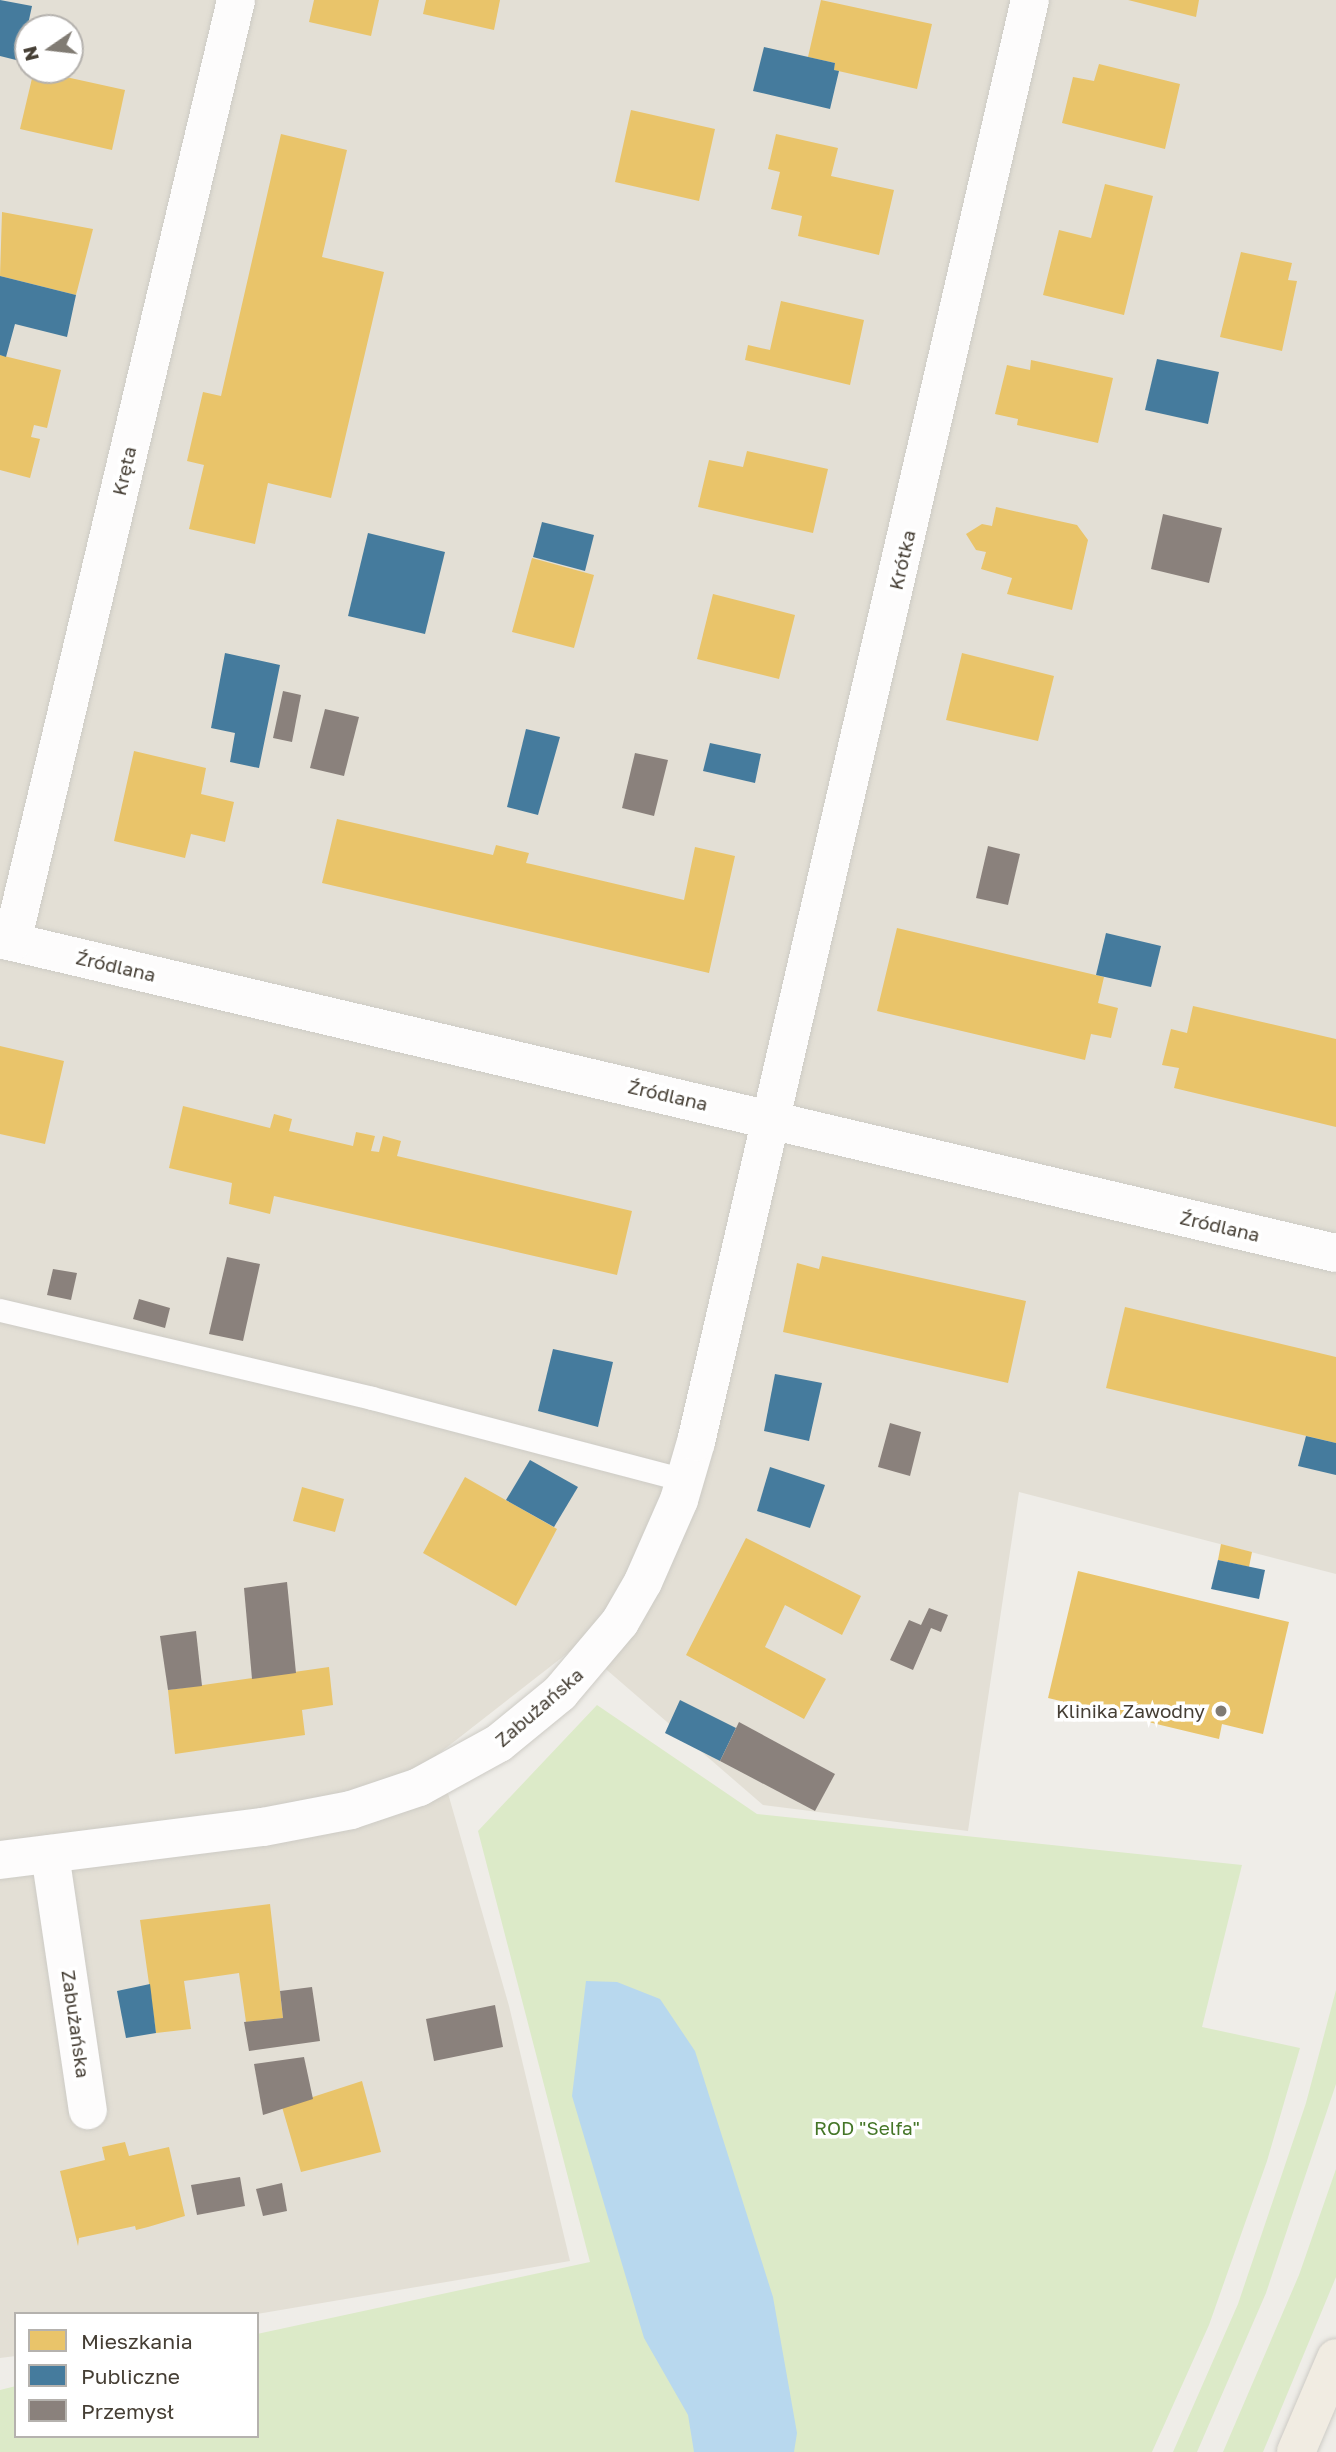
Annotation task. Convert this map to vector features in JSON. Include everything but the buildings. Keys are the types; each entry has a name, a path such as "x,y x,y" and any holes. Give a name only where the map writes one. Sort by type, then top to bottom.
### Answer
{"main road":[{"path":"1296,2452 1336,2358"}],"street":[{"name":"Kręta","path":"6,941 236,0"},
{"name":"Krótka","path":"774,1119 1030,0"},
{"name":"Źródlana","path":"6,941 774,1119 1336,1253"},
{"name":"Zabużańska","path":"0,1860 263,1827 351,1810 419,1787 467,1763 527,1722 591,1661 643,1582 685,1480 774,1119"},
{"name":"Zabużańska","path":"50,1854 88,2110"}],"lane":[{"path":"0,1310 372,1398 685,1480"}],"shaded area":[{"path":"0,0 1336,0 1336,1574 1019,1492 968,1831 763,1805 578,1645 437,1755 509,2006 570,2261 259,2314 14,2312 14,2356 0,2358"}],"green space":[{"name":"ROD \"Selfa\"","path":"597,1705 757,1814 1242,1865 1202,2027 1300,2048 1267,2161 1209,2325 1152,2452 0,2452 0,2390 14,2386 14,2438 259,2438 259,2334 590,2262 478,1831"},
{"path":"1336,1990 1336,2084 1266,2293 1197,2452 1173,2452 1238,2304 1306,2103"},
{"path":"1336,2169 1336,2277 1263,2452 1223,2452 1299,2275"}],"water":[{"path":"586,1981 617,1982 660,1999 695,2051 773,2297 797,2433 794,2452 694,2452 688,2415 644,2338 572,2096"}],"place":[{"name":"Klinika Zawodny","path":"1221,1711"}]}
